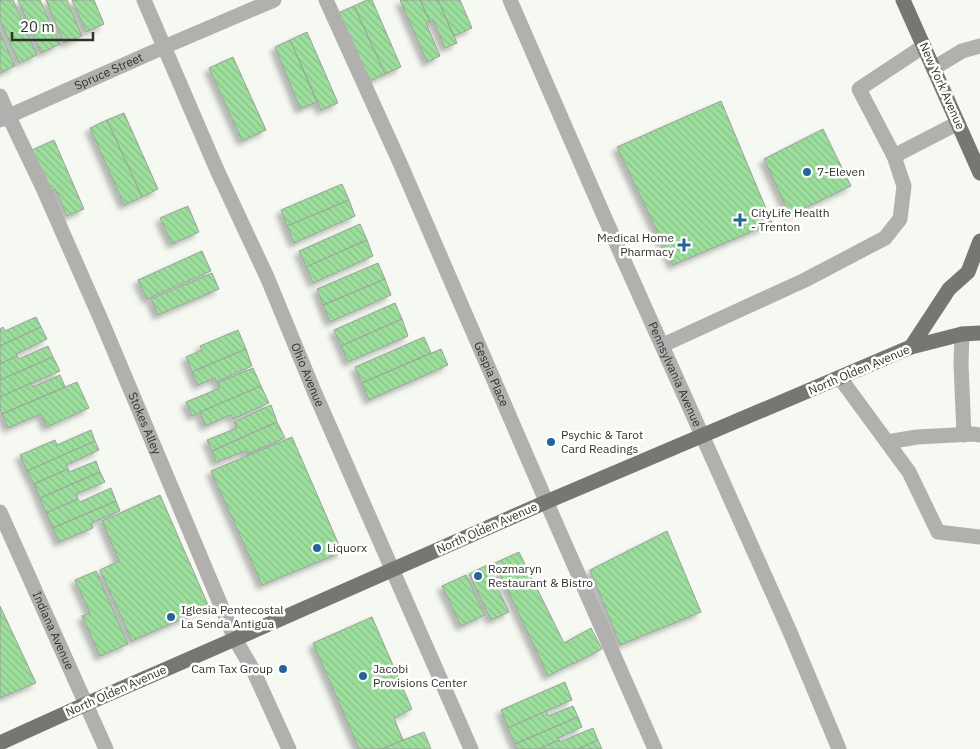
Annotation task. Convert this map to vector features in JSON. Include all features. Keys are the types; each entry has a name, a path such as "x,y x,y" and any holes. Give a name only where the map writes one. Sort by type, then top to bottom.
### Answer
{"main road":[{"name":"New York Avenue","path":"905,0 980,173"},
{"path":"911,348 949,289 968,272 980,241"},
{"name":"North Olden Avenue","path":"0,743 392,569 703,435 911,348 962,334 980,333"}],"street":[{"name":"Ohio Avenue","path":"144,0 471,749"},
{"name":"Spruce Street","path":"4,119 274,0"},
{"name":"Gespia Place","path":"326,0 400,163 655,749"},
{"name":"Pennsylvania Avenue","path":"510,0 604,216 790,632 839,749"},
{"path":"663,345 805,280 885,238 900,219 904,186 894,156 859,89 924,46"},
{"path":"934,68 962,51 980,46"},
{"name":"Stokes Alley","path":"0,96 4,119 43,188 102,322 235,639 253,670 289,749"},
{"path":"894,156 958,123"},
{"path":"962,334 961,364 964,434"},
{"path":"840,378 908,472 938,532 980,537"},
{"path":"887,442 917,437 964,434 980,435"},
{"name":"Indiana Avenue","path":"0,512 106,749"}],"building":[{"path":"0,0 13,0 37,55 19,63 0,20"},
{"path":"18,0 40,0 60,44 41,53"},
{"path":"46,0 67,0 82,36 64,43"},
{"path":"72,0 94,0 104,24 86,32"},
{"path":"367,0 372,0 401,67 385,74 354,6"},
{"path":"400,0 420,0 430,22 426,23 440,56 427,62"},
{"path":"420,0 438,0 457,43 445,48 433,20 430,22"},
{"path":"438,0 460,0 472,28 454,36"},
{"path":"354,6 385,74 368,82 338,13"},
{"path":"0,32 15,66 0,73"},
{"path":"307,32 338,103 321,110 290,40"},
{"path":"290,40 317,102 300,109 275,47"},
{"path":"233,57 266,130 242,141 209,68"},
{"path":"721,101 772,223 673,265 617,147"},
{"path":"124,113 158,189 142,197 107,120"},
{"path":"107,120 142,197 124,205 90,128"},
{"name":"7-Eleven","path":"823,129 851,186 790,215 764,159"},
{"path":"54,140 84,209 67,216 55,189 50,192 32,150"},
{"path":"342,184 349,200 287,226 281,210"},
{"path":"349,200 355,216 294,243 287,226"},
{"path":"188,206 199,232 172,244 160,218"},
{"path":"360,224 367,240 306,267 299,251"},
{"path":"367,240 373,256 313,283 306,267"},
{"path":"202,251 211,271 147,299 138,280"},
{"path":"378,263 385,279 323,305 317,289"},
{"path":"212,273 219,289 158,315 151,299"},
{"path":"385,279 391,295 330,322 323,305"},
{"path":"395,303 402,319 341,346 334,330"},
{"path":"36,317 41,327 0,346 0,329 3,327 5,331"},
{"path":"402,319 408,336 348,362 341,346"},
{"path":"41,327 47,339 0,364 0,346"},
{"path":"238,330 246,349 192,372 186,357 202,350 200,346"},
{"path":"424,337 431,353 362,383 355,367"},
{"path":"48,346 53,357 0,380 0,364 17,356 19,359"},
{"path":"246,349 252,366 216,382 215,378 198,385 192,372"},
{"path":"441,349 448,365 369,400 362,383"},
{"path":"53,357 60,371 0,397 0,380"},
{"path":"253,368 261,386 192,416 186,402 220,388 217,383"},
{"path":"60,375 65,387 2,414 0,397 31,383 33,387"},
{"path":"77,382 89,408 47,427 41,414 8,428 2,414"},
{"path":"261,386 269,403 233,419 231,415 205,426 200,412"},
{"path":"271,405 277,422 212,451 207,440 237,428 234,422"},
{"path":"277,422 285,438 248,454 246,451 216,462 212,451"},
{"path":"91,430 95,441 27,471 20,455 55,440 57,445"},
{"path":"292,437 342,552 262,585 211,471"},
{"path":"95,441 99,450 66,465 68,469 34,484 27,471"},
{"path":"96,461 100,472 40,498 34,484 68,469 69,472"},
{"path":"100,472 105,482 76,494 78,499 46,513 40,498"},
{"path":"111,488 116,501 53,528 46,513 78,499 80,502"},
{"path":"160,495 209,607 132,641 100,570 119,561 102,521"},
{"path":"116,501 120,511 91,523 93,528 59,542 53,528"},
{"path":"667,531 701,612 620,645 590,570"},
{"path":"519,552 564,643 591,628 602,649 548,676 495,563"},
{"path":"487,565 509,612 491,620 469,574"},
{"path":"96,571 128,644 100,656 82,616 90,613 75,580"},
{"path":"466,575 485,615 461,626 442,586"},
{"path":"0,606 36,683 0,698"},
{"name":"Jacobi Provisions Center","path":"372,617 412,709 394,718 403,740 382,749 359,749 313,643"},
{"path":"565,682 572,700 508,728 501,710"},
{"path":"573,706 578,717 515,744 508,728 546,711 548,716"},
{"path":"578,717 582,727 558,738 559,740 539,749 517,749 515,744"},
{"path":"593,728 598,740 578,749 539,749 559,740 560,742"},
{"path":"424,732 431,749 382,749 403,740"},
{"path":"598,740 602,749 578,749"}],"place":[{"name":"7-Eleven","path":"807,172"},
{"name":"CityLife Health - Trenton","path":"740,220"},
{"name":"Medical Home Pharmacy","path":"684,245"},
{"name":"Psychic & Tarot Card Readings","path":"551,442"},
{"name":"Liquorx","path":"317,548"},
{"name":"Rozmaryn Restaurant & Bistro","path":"478,576"},
{"name":"Iglesia Pentecostal La Senda Antigua","path":"171,617"},
{"name":"Cam Tax Group","path":"283,669"},
{"name":"Jacobi Provisions Center","path":"363,676"}]}
